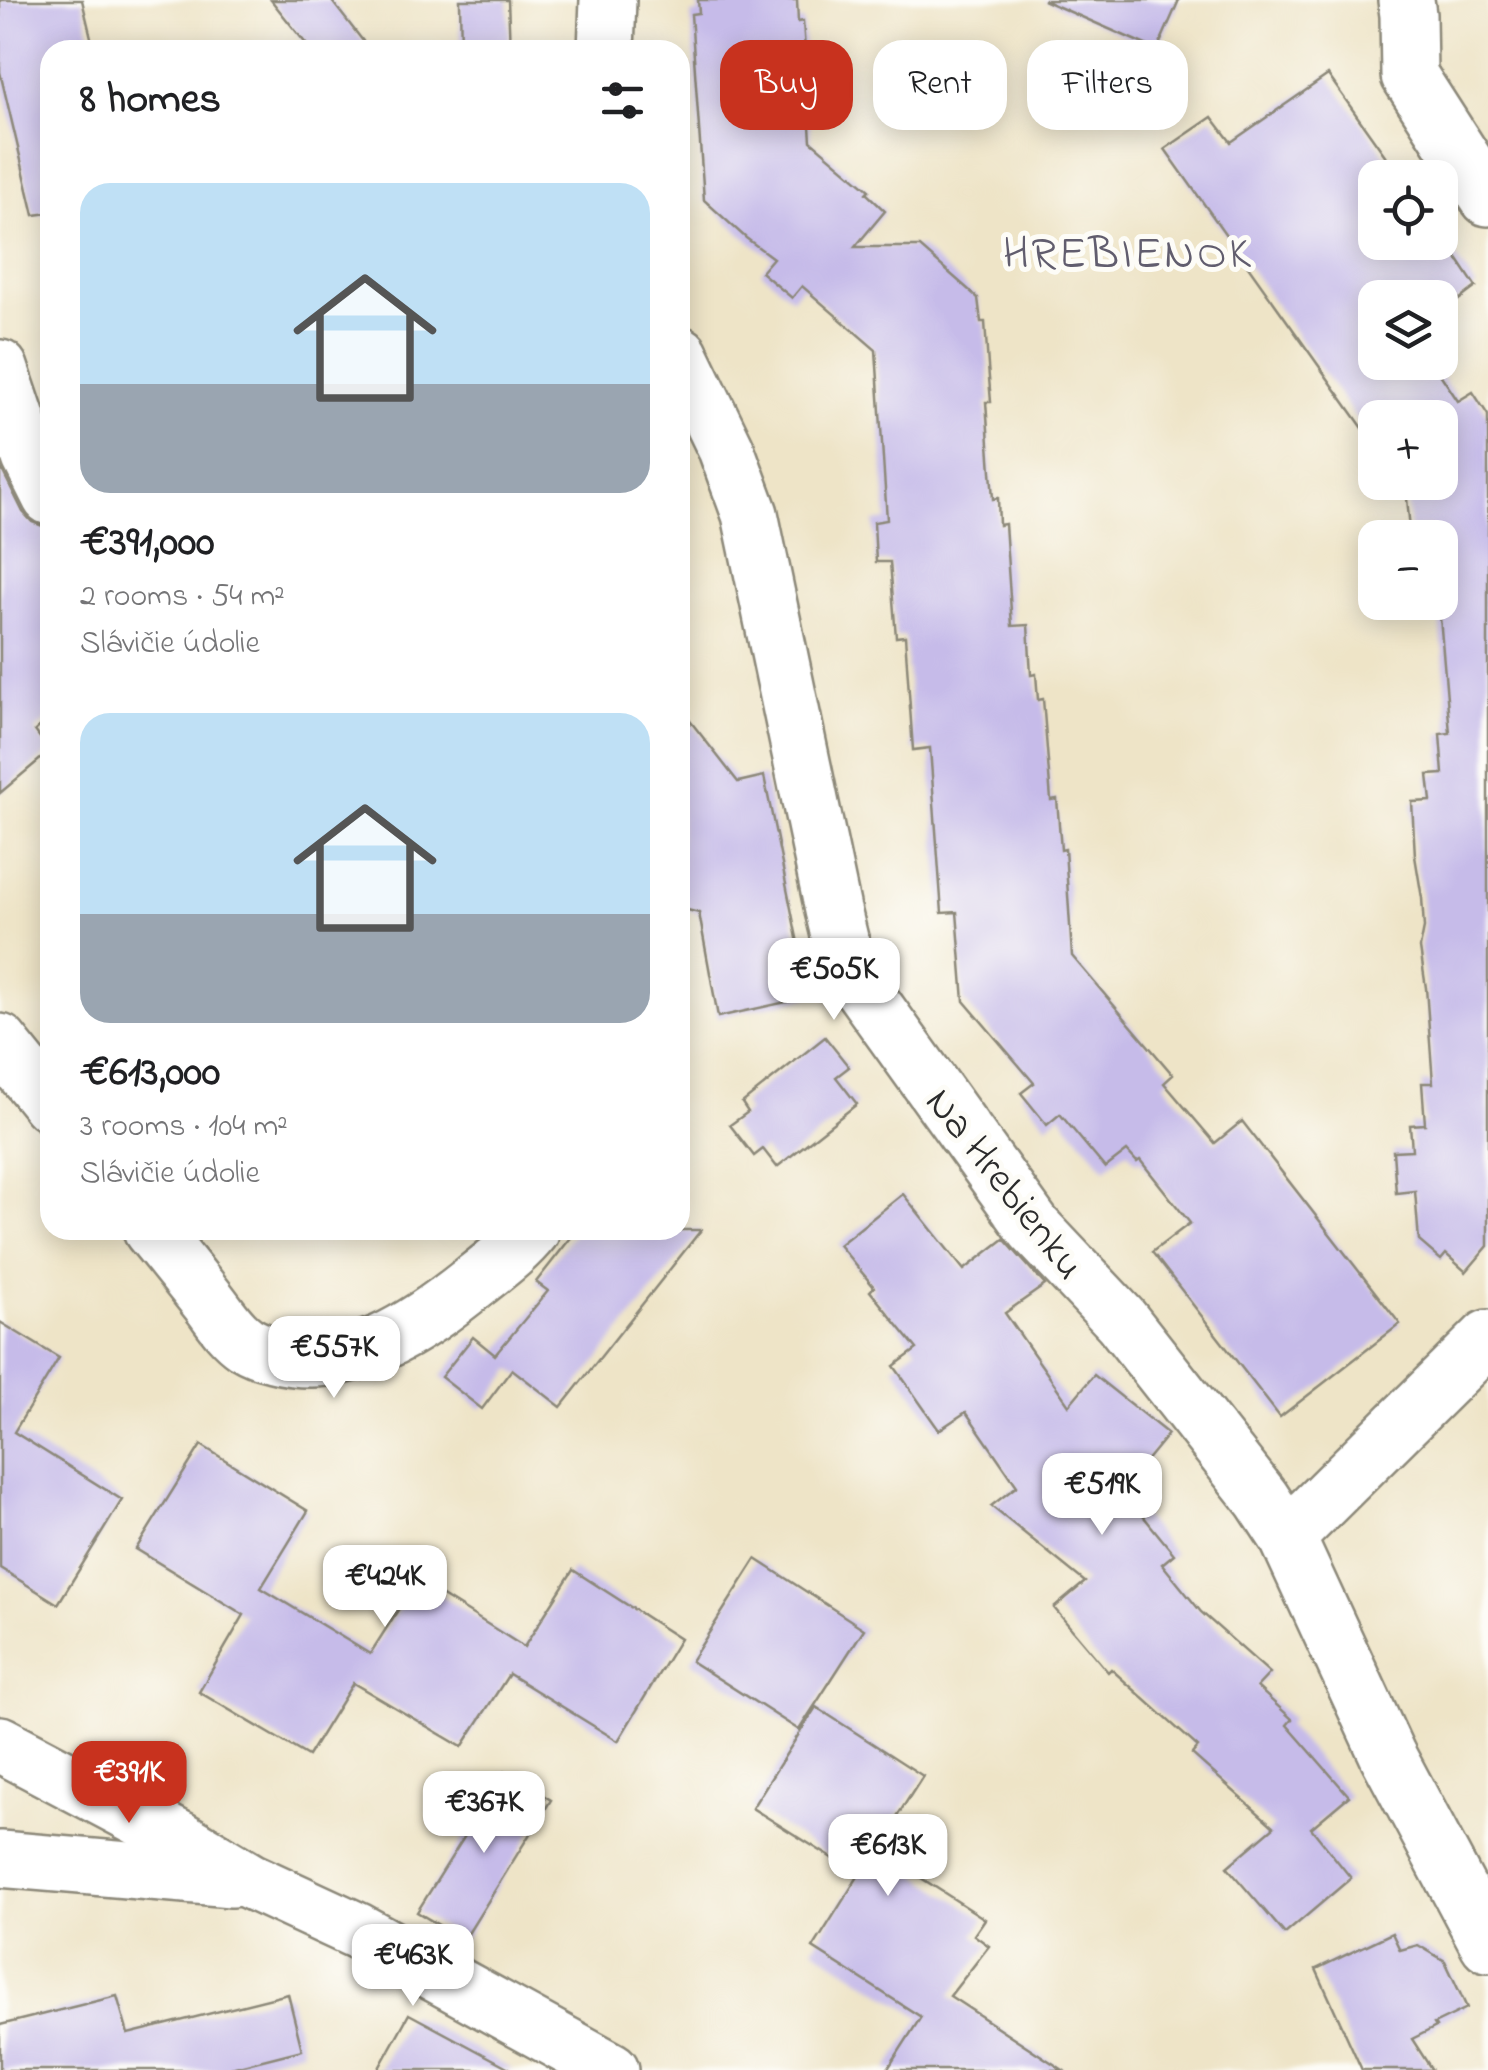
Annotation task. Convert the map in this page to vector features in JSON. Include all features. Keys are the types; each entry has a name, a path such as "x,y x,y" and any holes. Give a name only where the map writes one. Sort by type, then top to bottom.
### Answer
{"street":[{"path":"606,40 608,0"},
{"path":"1406,0 1409,75 1488,198"},
{"path":"0,368 40,477"},
{"name":"Na Hrebienku","path":"690,374 718,431 750,514 836,922 856,982 1034,1228 1120,1320 1241,1469 1287,1537 1388,1756 1488,1944"},
{"path":"0,1042 40,1092"},
{"path":"159,1240 245,1343 300,1360 343,1356 388,1340 459,1294 524,1240"},
{"path":"1287,1537 1488,1338"},
{"path":"0,1744 250,1880 358,1931 611,2070"},
{"path":"0,1859 250,1880"}],"building":[{"path":"0,0 82,0 92,40 40,40 40,214 34,215 0,72"},
{"path":"271,0 331,0 362,40 303,40"},
{"path":"460,0 508,0 510,40 461,40"},
{"path":"698,0 797,0 804,40 720,40 720,130 810,130 811,141 869,190 866,193 885,211 855,247 920,247 978,298 981,322 985,322 991,402 986,402 993,499 998,498 999,525 1005,524 1012,626 1028,625 1031,675 1036,674 1038,700 1043,699 1051,800 1057,799 1061,850 1065,849 1072,956 1173,1075 1164,1083 1215,1143 1242,1121 1400,1324 1280,1417 1152,1252 1190,1223 1140,1160 1137,1162 1127,1151 1105,1168 1060,1114 1047,1125 1021,1093 1034,1083 964,1001 957,912 942,913 930,748 913,750 905,636 896,637 890,562 876,562 874,522 887,520 876,350 802,286 792,298 761,272 773,258 704,200 691,14 699,13"},
{"path":"1043,0 1179,0 1161,40 1134,40"},
{"path":"1328,75 1388,160 1358,160 1358,260 1458,260 1476,287 1458,300 1458,280 1358,280 1358,380 1444,380 1457,400 1358,400 1358,421 1165,149 1212,117 1231,142"},
{"path":"1473,392 1488,415 1488,1246 1466,1272 1446,1254 1441,1260 1419,1241 1415,1191 1396,1193 1393,1151 1412,1150 1410,1125 1425,1124 1422,1083 1433,1083 1412,802 1431,801 1428,775 1443,774 1440,734 1450,733 1440,620 1458,620 1458,520 1409,520 1407,500 1458,500 1458,401"},
{"path":"0,466 23,512 40,525 40,726 35,731 40,738 40,759 0,793"},
{"path":"690,721 738,782 764,776 809,997 718,1017 699,913 690,911"},
{"path":"825,1037 849,1067 836,1077 857,1104 777,1167 763,1149 754,1156 730,1125 748,1112 742,1103"},
{"path":"903,1194 964,1270 1004,1239 1045,1285 1005,1313 1069,1405 1094,1375 1168,1434 1122,1490 1174,1554 1162,1564 1201,1612 1270,1673 1257,1687 1292,1719 1287,1725 1349,1796 1311,1828 1351,1878 1285,1934 1227,1867 1274,1827 1192,1754 1198,1747 1111,1669 1108,1672 1054,1608 1085,1582 991,1506 1017,1486 966,1412 939,1430 894,1366 917,1349 839,1245"},
{"path":"690,1230 701,1230 561,1407 512,1369 482,1409 441,1377 473,1337 495,1355 548,1291 536,1282 569,1240 690,1240"},
{"path":"0,1322 59,1358 14,1432 122,1500 58,1604 0,1568"},
{"path":"201,1445 308,1511 261,1588 370,1654 417,1580 524,1647 573,1570 680,1639 618,1741 509,1674 462,1747 353,1683 308,1756 199,1692 244,1615 136,1549"},
{"path":"756,1559 864,1629 799,1730 691,1661"},
{"path":"816,1707 923,1776 876,1849 985,1919 974,1935 989,1946 950,1996 1063,2070 887,2070 921,2017 813,1948 859,1875 752,1808"},
{"path":"505,1772 551,1800 464,1940 417,1912"},
{"path":"1392,1933 1400,1950 1418,1945 1445,1961 1467,2008 1412,2039 1432,2070 1362,2070 1316,1969"},
{"path":"288,1994 302,2050 223,2070 0,2070 0,2025 117,1996 128,2034"},
{"path":"409,2014 513,2070 378,2070"}],"district":[{"name":"HREBIENOK","path":"1128,251"}]}
